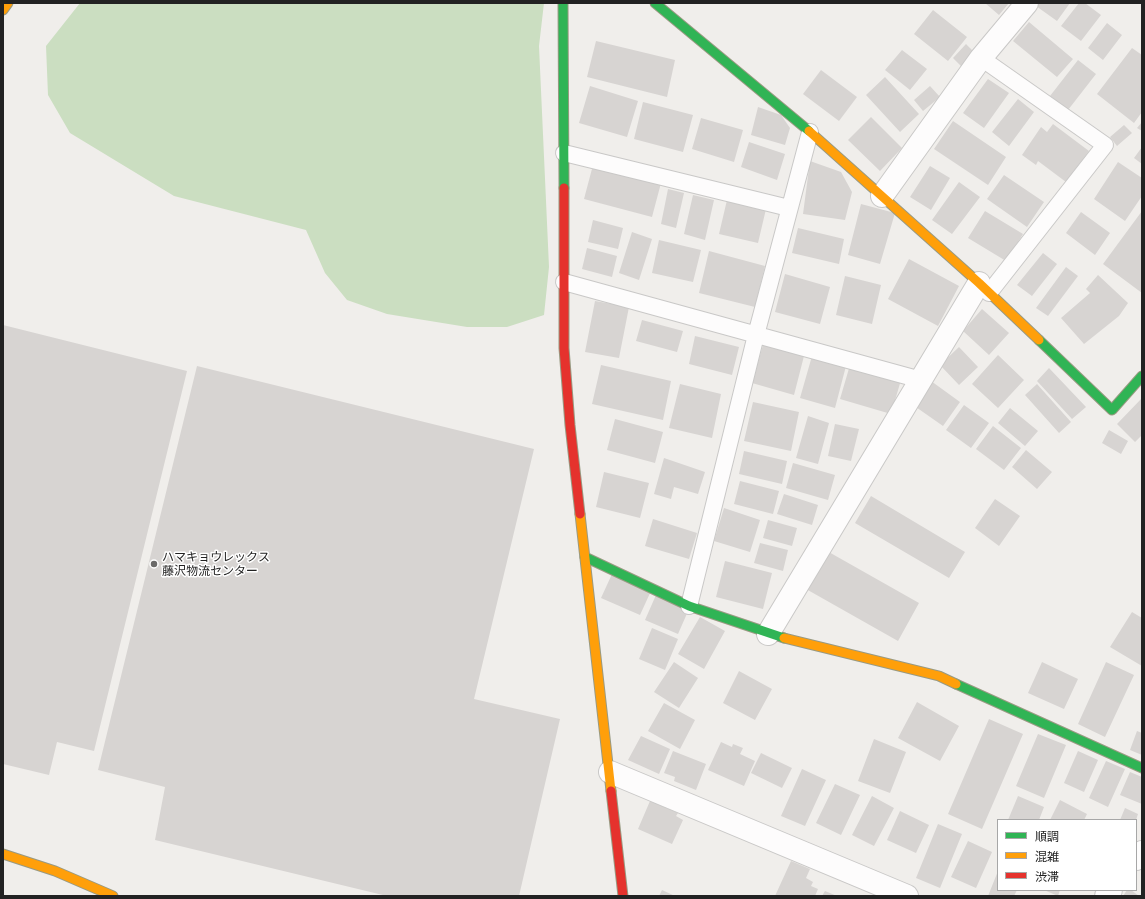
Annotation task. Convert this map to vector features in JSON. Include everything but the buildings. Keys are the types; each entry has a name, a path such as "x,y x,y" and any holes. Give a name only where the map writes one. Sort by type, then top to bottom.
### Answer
{"street":[{"path":"3,10 8,3"},
{"path":"563,3 564,348 569,417 586,557 623,896"},
{"path":"655,3 810,132 882,196 984,288 1112,410 1142,376"},
{"path":"882,196 981,58 1027,3"},
{"path":"768,634 921,380 984,288"},
{"path":"586,557 689,606 768,634 939,676 1142,768"},
{"path":"610,772 907,896"},
{"path":"3,854 55,871 113,896"}],"lane":[{"path":"981,58 1105,145 984,288"},
{"path":"689,606 756,335 810,132"},
{"path":"564,153 789,208"},
{"path":"564,282 921,380"}],"green space":[{"path":"80,3 544,3 539,46 549,267 544,315 507,327 467,327 387,314 347,300 325,273 306,230 174,196 70,133 48,95 46,46"}],"traffic: fast":[{"path":"563,3 564,188"},
{"path":"655,3 809,131"},
{"path":"1039,340 1112,410 1142,376"},
{"path":"585,557 689,606 784,638"},
{"path":"956,684 1142,768"}],"traffic: slow":[{"path":"3,10 8,3"},
{"path":"809,131 979,283 1039,340"},
{"path":"580,514 611,791"},
{"path":"784,638 939,676 956,684"},
{"path":"3,854 55,871 113,896"}],"traffic: jam":[{"path":"564,188 564,348 570,425 580,514"},
{"path":"611,791 623,896"}],"place":[{"name":"ハマキョウレックス 藤沢物流センター","path":"154,564"}]}
